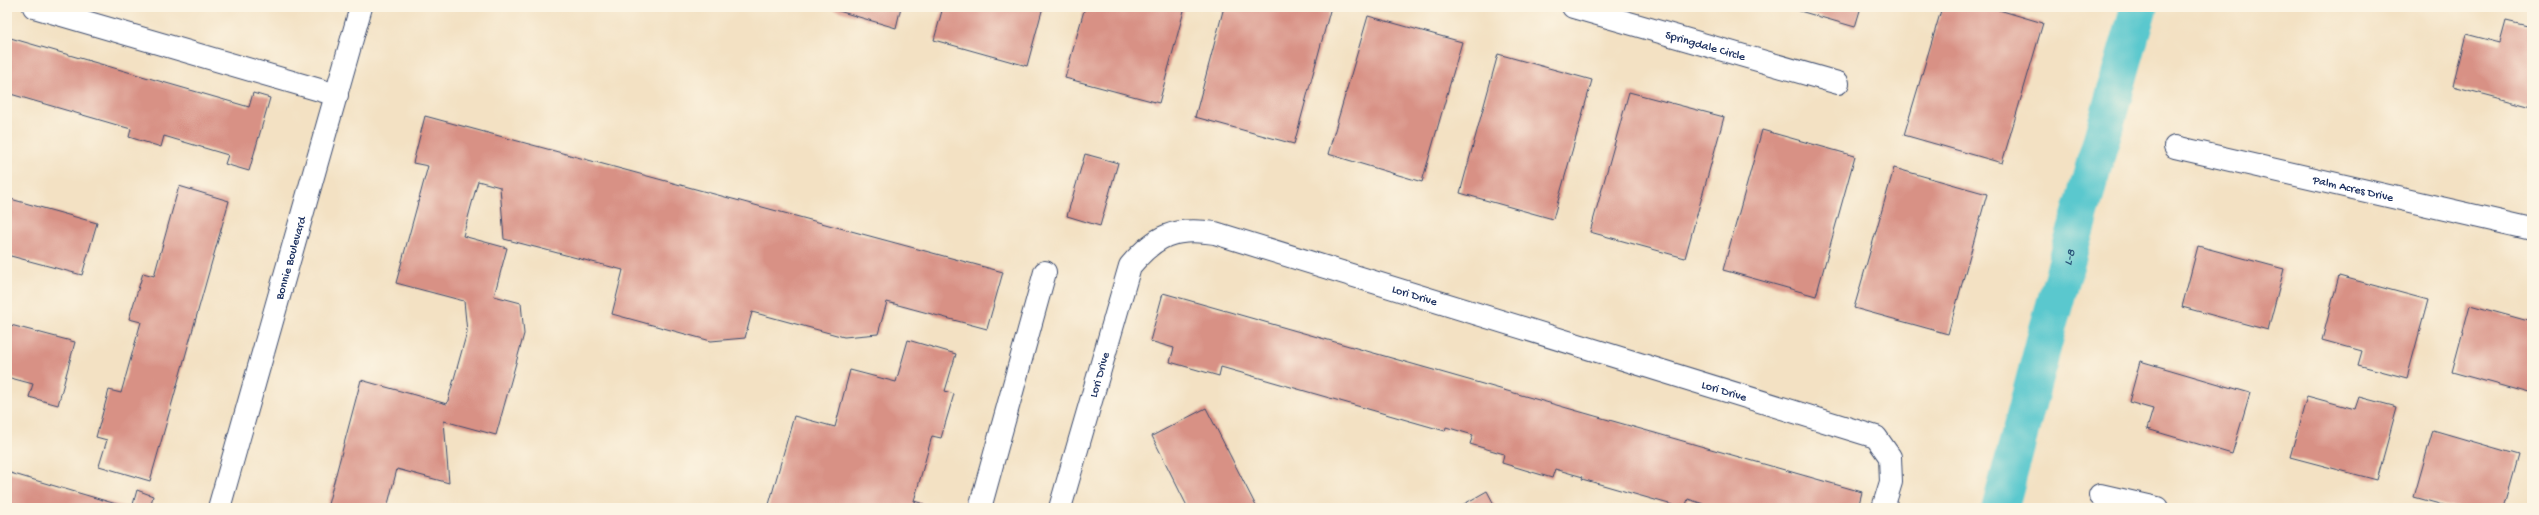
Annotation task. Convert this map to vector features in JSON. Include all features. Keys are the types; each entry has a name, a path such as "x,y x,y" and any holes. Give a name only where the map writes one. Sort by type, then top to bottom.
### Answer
{"street":[{"path":"34,7 337,95"},
{"name":"Bonnie Boulevard","path":"219,508 361,7"},
{"name":"Springdale Circle","path":"1573,7 1838,83"},
{"name":"Palm Acres Drive","path":"2175,147 2532,229"},
{"name":"Lori Drive","path":"1060,508 1130,266 1146,247 1166,234 1191,230 1214,233 1876,437 1890,457 1891,482 1883,508"},
{"path":"980,508 1045,272"},
{"path":"2100,495 2157,508"}],"building":[{"path":"825,7 901,7 896,28"},
{"path":"943,7 1043,7 1027,66 934,40"},
{"path":"1085,7 1185,7 1159,103 1065,78"},
{"path":"1224,7 1331,7 1294,144 1195,117"},
{"path":"1786,7 1861,7 1855,27"},
{"path":"1942,7 1989,7 2043,23 2002,163 1904,135"},
{"path":"1368,16 1462,42 1422,182 1328,154"},
{"path":"2506,21 2532,27 2532,107 2453,86 2466,34 2500,43"},
{"path":"7,37 249,107 253,93 270,98 249,171 225,164 228,155 164,136 161,147 129,137 131,129 7,93"},
{"path":"1498,54 1592,80 1553,219 1460,193"},
{"path":"1629,92 1724,117 1685,258 1590,232"},
{"path":"425,116 1003,272 987,329 887,302 878,334 844,337 752,312 745,338 711,341 612,314 623,270 504,239 500,187 478,181 463,236 507,248 494,296 521,303 524,334 496,435 444,421 449,483 397,469 387,508 327,508 361,380 447,404 467,332 464,301 396,283 428,166 413,163"},
{"path":"1762,130 1855,156 1816,296 1723,270"},
{"path":"1085,154 1118,163 1100,226 1067,216"},
{"path":"1894,168 1987,194 1948,334 1854,308"},
{"path":"179,186 229,201 150,481 99,466 107,440 96,437 109,390 121,393 141,322 129,319 143,273 154,276"},
{"path":"7,198 97,223 82,275 7,255"},
{"path":"2198,246 2284,269 2268,330 2182,307"},
{"path":"2339,276 2428,300 2407,378 2358,365 2362,351 2322,340"},
{"path":"1163,293 1862,492 1858,508 1716,508 1688,499 1685,508 1683,508 1582,479 1583,477 1555,469 1552,478 1502,463 1504,454 1470,444 1473,435 1446,427 1445,431 1221,367 1219,376 1170,362 1174,348 1150,341"},
{"path":"2470,305 2532,322 2532,394 2452,372"},
{"path":"7,324 75,342 58,405 29,397 33,384 7,377"},
{"path":"908,340 956,354 945,391 954,394 941,438 932,436 914,501 924,504 923,508 768,508 794,416 835,427 850,370 896,382"},
{"path":"2140,361 2250,393 2232,454 2147,429 2153,409 2129,402"},
{"path":"2307,396 2355,409 2359,397 2397,407 2377,480 2290,457"},
{"path":"1206,408 1257,508 1188,508 1152,436"},
{"path":"2433,430 2519,455 2504,508 2454,508 2414,497"},
{"path":"7,472 130,508 7,508"},
{"path":"137,490 153,496 150,508 132,508"},
{"path":"1487,491 1496,508 1457,508"}],"waterway":[{"name":"L-8","path":"2000,508 2047,331 2139,7"}]}
